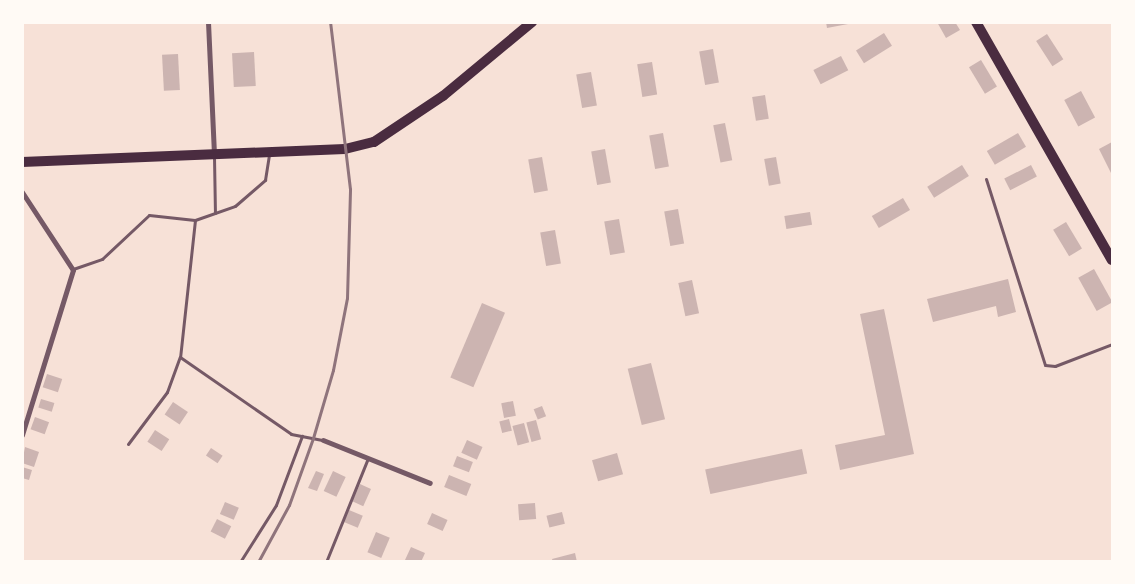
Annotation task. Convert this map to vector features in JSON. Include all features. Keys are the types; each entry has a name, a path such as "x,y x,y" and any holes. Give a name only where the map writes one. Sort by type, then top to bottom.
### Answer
{"main road":[{"path":"22,162 345,149 374,142 443,96 532,22"},
{"path":"976,22 1112,260"}],"street":[{"path":"208,22 214,154"},
{"path":"22,192 72,270 22,435"},
{"path":"323,440 430,483"}],"lane":[{"path":"72,270 102,259 149,215 195,220 235,206 265,180 269,152"},
{"path":"214,154 215,213"},
{"path":"986,179 1045,365 1055,366 1112,344"},
{"path":"128,444 167,392 180,358 195,220"},
{"path":"180,358 290,434 323,440"},
{"path":"240,562 276,506 302,436"},
{"path":"326,562 368,458"}],"building":[{"path":"826,22 847,22 848,24 827,28"},
{"path":"937,22 955,22 960,30 946,38"},
{"path":"884,33 892,46 864,63 856,50"},
{"path":"1047,34 1063,59 1052,66 1036,41"},
{"path":"713,49 719,82 705,85 699,51"},
{"path":"254,52 256,86 234,87 232,53"},
{"path":"178,54 180,90 164,91 162,55"},
{"path":"841,56 848,70 821,84 813,70"},
{"path":"981,60 997,87 985,94 969,67"},
{"path":"652,62 657,95 642,97 637,64"},
{"path":"591,72 597,105 582,108 576,75"},
{"path":"1081,91 1095,117 1078,126 1064,100"},
{"path":"765,95 769,119 756,121 752,97"},
{"path":"725,123 732,160 720,163 713,125"},
{"path":"663,133 669,166 655,169 649,135"},
{"path":"1018,133 1026,147 995,165 987,151"},
{"path":"1112,142 1112,175 1099,149"},
{"path":"605,149 611,182 597,185 591,151"},
{"path":"542,157 548,190 534,193 528,159"},
{"path":"776,157 781,184 769,186 764,159"},
{"path":"962,165 969,176 934,198 927,187"},
{"path":"1031,165 1037,177 1010,190 1004,179"},
{"path":"903,198 910,210 879,228 872,216"},
{"path":"678,209 684,243 670,246 664,211"},
{"path":"810,212 812,225 786,229 784,216"},
{"path":"619,219 625,252 610,255 604,222"},
{"path":"1066,222 1082,249 1069,256 1053,230"},
{"path":"555,230 561,263 546,266 540,233"},
{"path":"1094,269 1112,301 1097,311 1078,278"},
{"path":"1008,279 1016,312 998,317 996,306 933,322 927,299"},
{"path":"692,280 699,313 685,316 678,283"},
{"path":"482,303 505,313 473,387 450,378"},
{"path":"884,309 914,454 840,470 835,445 885,435 860,314"},
{"path":"651,363 665,419 642,425 628,369"},
{"path":"47,374 62,379 58,392 43,387"},
{"path":"41,399 54,403 52,412 38,408"},
{"path":"513,401 516,416 504,418 501,403"},
{"path":"173,402 188,412 180,425 165,414"},
{"path":"542,406 546,416 538,420 534,409"},
{"path":"35,417 49,422 45,434 31,429"},
{"path":"509,419 512,431 502,433 499,421"},
{"path":"536,420 541,439 532,442 526,423"},
{"path":"524,423 529,442 518,445 512,426"},
{"path":"155,430 169,439 162,451 147,442"},
{"path":"467,440 483,447 477,460 461,453"},
{"path":"25,447 39,452 34,467 22,463"},
{"path":"211,448 223,456 218,463 206,455"},
{"path":"802,449 807,473 710,494 705,470"},
{"path":"617,453 623,474 598,481 592,460"},
{"path":"457,456 473,462 469,472 453,466"},
{"path":"22,467 32,470 29,480 22,478"},
{"path":"316,471 324,474 317,491 308,488"},
{"path":"333,471 346,477 336,497 324,491"},
{"path":"449,475 471,484 466,496 444,487"},
{"path":"360,484 371,489 363,506 352,501"},
{"path":"225,502 239,508 234,520 220,514"},
{"path":"535,503 536,519 519,520 518,504"},
{"path":"349,510 363,516 358,528 344,522"},
{"path":"562,512 565,524 549,528 546,516"},
{"path":"432,513 448,520 443,531 427,524"},
{"path":"217,519 231,526 225,539 211,531"},
{"path":"376,532 390,538 381,558 367,552"},
{"path":"411,547 425,553 421,562 405,560"},
{"path":"575,553 577,562 553,562 552,559"}],"railway":[{"path":"258,562 289,505 313,438 333,370 347,298 350,189 330,22"}]}
